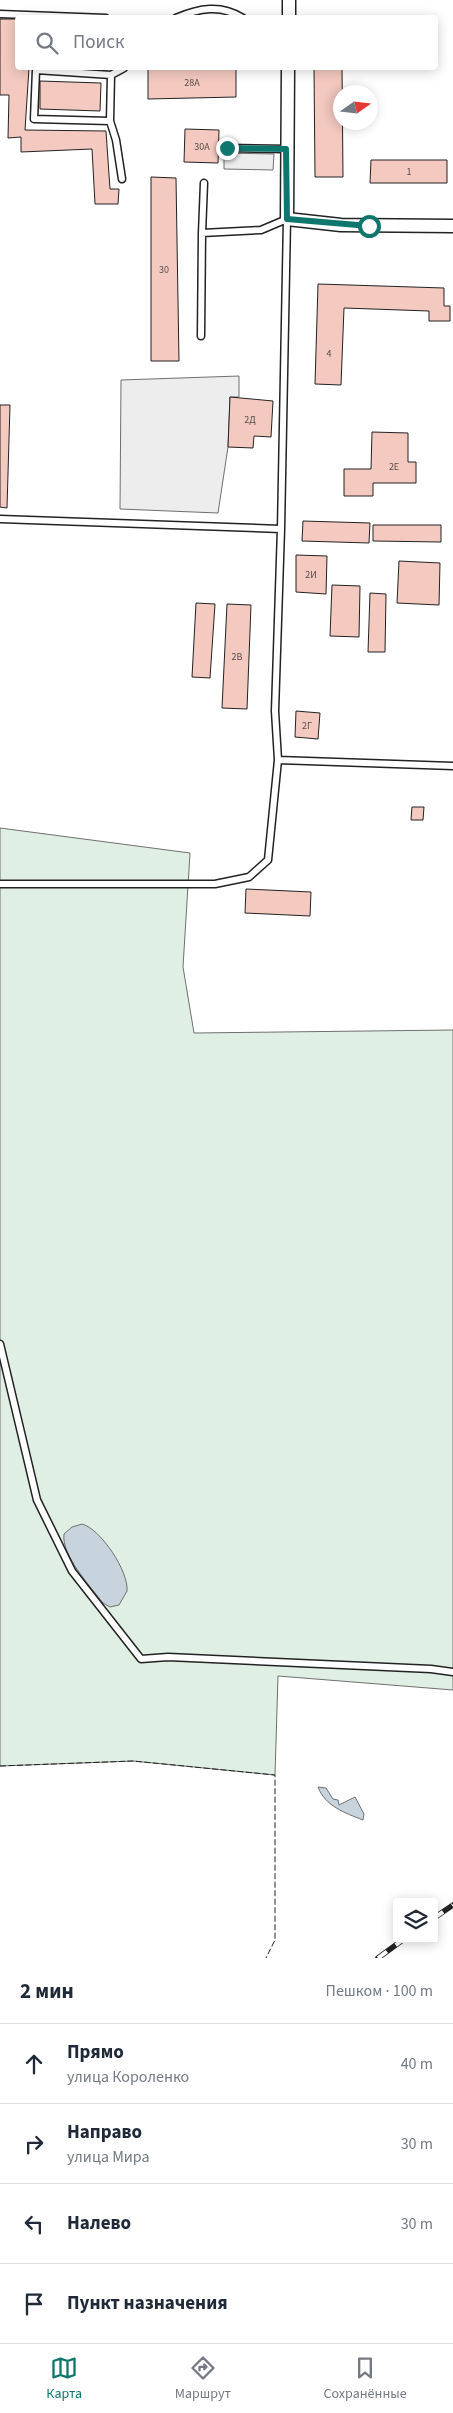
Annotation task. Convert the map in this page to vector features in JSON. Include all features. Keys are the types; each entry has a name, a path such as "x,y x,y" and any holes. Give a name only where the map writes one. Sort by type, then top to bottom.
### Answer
{"street":[{"path":"289,0 289,15"},
{"path":"288,70 287,219 341,225 453,226"}],"lane":[{"path":"183,15 195,10 230,9 239,15"},
{"path":"0,14 26,15"},
{"path":"110,122 34,119 36,70 111,75 120,70"},
{"path":"111,75 110,122 116,140 122,179"},
{"path":"227,148 286,149"},
{"path":"202,336 204,183"},
{"path":"0,884 215,884 249,877 268,860 278,760 275,711 281,529 287,219 261,230 202,233"},
{"path":"0,518 281,529"},
{"path":"278,760 453,766"},
{"path":"0,1344 38,1500 72,1571 141,1659 168,1657 431,1669 453,1672"}],"green space":[{"path":"0,828 190,853 183,967 194,1033 453,1030 453,1690 278,1676 275,1775 133,1761 0,1766"}],"shaded area":[{"path":"224,153 274,154 273,170 224,169"},
{"path":"239,376 239,397 230,397 228,447 218,513 120,509 121,380"},
{"path":"82,1524 105,1542 119,1563 127,1591 119,1605 110,1607 103,1603 77,1570 67,1551 64,1534 72,1527"},
{"path":"318,1787 326,1788 333,1799 338,1800 339,1805 355,1797 364,1814 363,1820 336,1808 325,1799"}],"building":[{"path":"0,19 15,19 15,70 29,70 25,130 106,131 110,189 119,189 118,204 95,204 92,149 21,152 21,137 8,138 9,95 0,95"},
{"path":"148,70 236,70 236,97 148,99"},
{"path":"314,70 342,70 342,85 333,85 333,130 343,130 343,177 315,177"},
{"path":"40,81 101,83 100,111 40,109"},
{"path":"185,129 219,130 218,163 184,162"},
{"path":"371,160 447,160 447,183 370,183"},
{"path":"151,177 176,178 179,361 151,361"},
{"path":"318,284 444,288 444,306 450,306 450,321 429,321 429,311 344,308 341,385 315,384"},
{"path":"230,397 273,401 271,437 254,436 253,448 228,447"},
{"path":"0,405 10,405 7,508 0,507"},
{"path":"372,432 408,433 408,462 416,462 416,483 373,483 373,496 344,496 344,469 371,469"},
{"path":"303,521 370,523 369,543 302,541"},
{"path":"373,525 441,525 441,542 373,541"},
{"path":"296,555 327,556 326,594 296,592"},
{"path":"399,561 440,563 439,605 397,603"},
{"path":"332,585 360,586 359,637 330,636"},
{"path":"370,593 386,594 385,652 368,652"},
{"path":"196,603 215,604 210,678 192,677"},
{"path":"227,604 251,605 247,709 222,708"},
{"path":"296,711 320,713 318,739 295,737"},
{"path":"412,807 424,807 423,820 411,820"},
{"path":"246,889 311,892 310,916 245,913"}],"railway":[{"path":"438,1915 453,1905"},
{"path":"378,1958 399,1943"}],"fence":[{"path":"0,1766 133,1761 275,1775 275,1940 266,1958"}],"route":[{"path":"227,148 286,149 287,219 369,226"}]}
